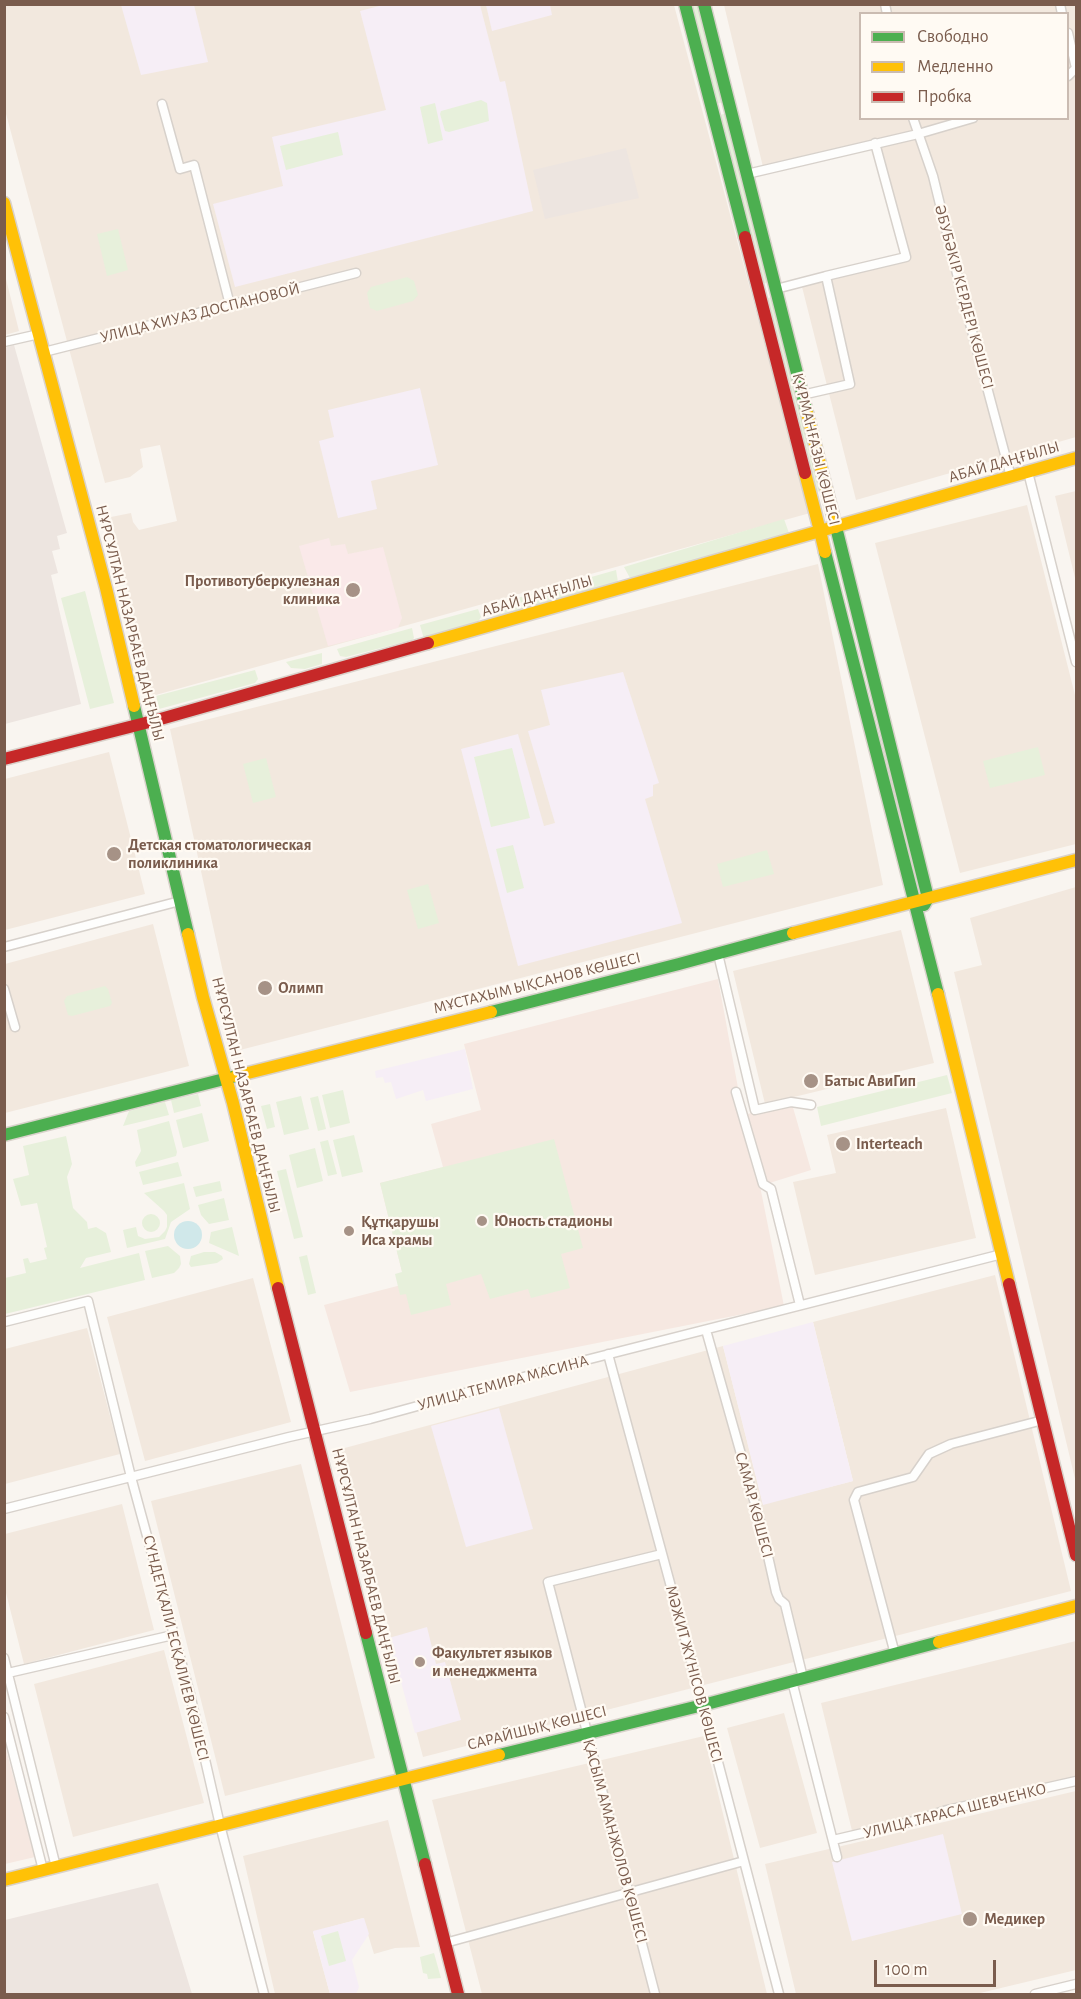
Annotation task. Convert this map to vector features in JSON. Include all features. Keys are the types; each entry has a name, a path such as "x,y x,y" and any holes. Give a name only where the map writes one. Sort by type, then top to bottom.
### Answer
{"main road":[{"name":"ҚҰРМАНҒАЗЫ КӨШЕСІ","path":"685,4 919,917 1077,1555"},
{"name":"ҚҰРМАНҒАЗЫ КӨШЕСІ","path":"704,4 928,898"},
{"path":"712,111 730,106"},
{"name":"НҰРСҰЛТАН НАЗАРБАЕВ ДАҢҒЫЛЫ","path":"4,203 106,588 203,997 226,1079 458,1995"},
{"path":"759,293 776,289"},
{"name":"АБАЙ ДАҢҒЫЛЫ","path":"4,759 138,725 1077,458"},
{"name":"МҰСТАХЫМ ЫҚСАНОВ КӨШЕСІ","path":"4,1135 718,954 1077,860"},
{"path":"919,917 928,898"},
{"name":"САРАЙШЫҚ КӨШЕСІ","path":"4,1880 403,1778 703,1705 1077,1606"}],"street":[{"path":"1069,37 1077,68"},
{"path":"162,104 180,169 194,165 230,305"},
{"name":"ӘБУБӘКІР КЕРДЕРІ КӨШЕСІ","path":"914,120 933,176 1011,477"},
{"path":"747,174 918,134 966,120"},
{"path":"776,289 906,257 875,143"},
{"name":"УЛИЦА ХИУАЗ ДОСПАНОВОЙ","path":"44,352 356,273"},
{"path":"802,395 850,384 825,276"},
{"path":"4,342 39,334"},
{"path":"1028,472 1077,662"},
{"path":"4,947 180,901"},
{"path":"718,954 754,1110 791,1102 810,1105"},
{"path":"4,989 15,1027"},
{"path":"736,1092 763,1184 771,1189 800,1305"},
{"name":"УЛИЦА ТЕМИРА МАСИНА","path":"4,1509 370,1419 608,1354 1002,1254"},
{"name":"СҮНДЕТҚАЛИ ЕСҚАЛИЕВ КӨШЕСІ","path":"4,1322 88,1301 131,1476 190,1694 220,1825 264,1995"},
{"name":"САМАР КӨШЕСІ","path":"706,1330 761,1525 776,1592 785,1604 798,1680 837,1857"},
{"name":"МӘЖИТ ЖҮНІСОВ КӨШЕСІ","path":"608,1354 779,1995"},
{"path":"896,1654 854,1500 858,1492 913,1478 929,1454 951,1444 1043,1420"},
{"name":"ҚАСЫМ АМАНЖОЛОВ КӨШЕСІ","path":"655,1995 548,1582 662,1554"},
{"path":"8,1673 173,1635"},
{"path":"4,1658 56,1867"},
{"path":"4,1717 43,1870"},
{"name":"УЛИЦА ТАРАСА ШЕВЧЕНКО","path":"833,1840 910,1822 947,1810 1077,1781"},
{"path":"444,1943 744,1861"},
{"path":"1035,1995 1077,1984"}],"shaded area":[{"path":"4,5 674,5 810,513 152,696 111,517 131,513 133,522 139,530 177,521 160,445 140,449 143,467 130,477 105,483 5,110"},
{"path":"121,5 194,5 208,62 141,75"},
{"path":"383,5 480,5 500,82 505,81 533,211 235,287 213,204 283,186 272,137 386,110 360,11"},
{"path":"486,5 550,5 552,15 492,31"},
{"path":"724,5 1076,5 1076,437 856,500 800,279 900,255 872,142 763,167"},
{"path":"626,148 639,198 545,219 533,170"},
{"path":"5,275 19,331 4,335"},
{"path":"14,345 67,533 57,536 60,549 52,551 58,573 51,575 81,704 5,724 4,348"},
{"path":"420,388 438,465 371,481 377,509 338,518 319,441 334,437 328,410"},
{"path":"1076,491 1076,582 1055,496"},
{"path":"1027,505 1076,699 1076,844 960,873 875,543"},
{"name":"Противотуберкулезная клиника","path":"329,538 331,546 345,544 348,554 383,547 402,618 398,628 328,646 299,546"},
{"path":"818,564 883,885 240,1050 170,729"},
{"path":"623,672 659,783 653,785 653,796 645,799 682,923 518,966 461,749 518,734 544,826 555,823 528,731 550,725 541,690"},
{"path":"109,752 145,894 5,930 5,779"},
{"path":"1076,887 1076,1483 954,972 982,965 970,918"},
{"path":"153,924 189,1066 5,1113 5,964"},
{"path":"901,930 934,1063 765,1104 733,971"},
{"path":"718,979 743,1115 792,1104 811,1170 760,1186 784,1306 350,1392 324,1305 405,1284 380,1183 443,1167 431,1124 481,1110 464,1044"},
{"path":"465,1049 473,1089 426,1101 423,1090 396,1099 391,1082 385,1083 383,1077 376,1078 375,1071"},
{"path":"946,1108 976,1238 815,1275 793,1182 836,1173 827,1135"},
{"path":"995,1275 1071,1591 423,1757 341,1449 723,1346 763,1504 853,1481 813,1322"},
{"path":"253,1278 291,1422 145,1461 107,1317"},
{"path":"813,1322 853,1481 763,1505 723,1346"},
{"path":"87,1328 120,1454 5,1484 5,1349"},
{"path":"499,1408 533,1529 466,1547 431,1426"},
{"path":"301,1464 375,1758 225,1796 151,1501"},
{"path":"122,1504 154,1630 24,1664 5,1589 5,1534"},
{"path":"427,1627 436,1664 445,1662 461,1720 415,1733 389,1638"},
{"path":"1076,1641 1076,1781 853,1835 821,1703"},
{"path":"164,1650 204,1803 73,1837 34,1684"},
{"path":"784,1713 817,1833 760,1848 727,1728"},
{"path":"704,1736 767,1994 482,1994 432,1800"},
{"path":"4,1742 35,1857 5,1864 4,1864"},
{"path":"1076,1791 1076,1970 976,1994 796,1994 765,1864"},
{"path":"388,1820 420,1947 395,1948 374,1954 363,1918 313,1932 330,1994 275,1994 243,1856"},
{"path":"943,1834 962,1914 852,1941 832,1862"},
{"path":"158,1883 192,1994 5,1994 5,1920"},
{"path":"364,1918 369,1934 352,1960 359,1987 356,1994 330,1994 313,1931"}],"green space":[{"path":"690,5 698,5 724,102 716,104"},
{"path":"481,100 487,103 489,121 449,132 445,131 441,111"},
{"path":"435,103 443,140 428,144 420,107"},
{"path":"727,113 769,282 763,284 720,115"},
{"path":"338,132 343,155 286,170 280,146"},
{"path":"118,229 128,270 107,276 97,234"},
{"path":"407,277 414,281 418,295 413,301 377,311 370,308 367,293 371,287"},
{"path":"773,297 822,491 816,492 767,298"},
{"path":"784,519 789,533 630,578 624,567"},
{"path":"616,570 618,582 493,620 489,606"},
{"path":"85,591 114,703 90,709 61,598"},
{"path":"478,609 481,617 478,622 424,639 420,625"},
{"path":"412,628 414,638 412,640 346,657 340,656 337,649"},
{"path":"322,653 322,664 305,669 291,668 286,662"},
{"path":"255,670 258,679 255,683 159,709 156,696"},
{"path":"1038,747 1045,775 990,788 983,761"},
{"path":"512,748 530,818 491,827 474,757"},
{"path":"266,758 276,797 253,803 243,764"},
{"path":"513,845 524,888 507,893 496,849"},
{"path":"767,850 774,874 723,887 717,864"},
{"path":"428,884 439,923 418,929 407,890"},
{"path":"105,986 112,1003 110,1006 72,1016 68,1015 64,1001 67,996"},
{"path":"947,1075 952,1093 821,1126 817,1107"},
{"path":"343,1090 350,1123 330,1128 322,1095"},
{"path":"198,1094 201,1106 174,1113 171,1100"},
{"path":"301,1096 309,1129 284,1135 276,1102"},
{"path":"318,1096 326,1129 318,1131 310,1098"},
{"path":"165,1102 169,1115 123,1126 129,1111"},
{"path":"270,1104 275,1127 267,1129 261,1106"},
{"path":"202,1113 209,1141 183,1148 176,1120"},
{"path":"169,1121 176,1156 136,1167 135,1162 141,1151 137,1130"},
{"path":"354,1135 363,1172 342,1177 333,1140"},
{"path":"66,1136 72,1164 67,1177 73,1208 87,1222 88,1229 96,1227 106,1233 111,1252 86,1258 80,1268 139,1253 145,1280 5,1314 5,1278 26,1273 23,1259 28,1258 30,1263 47,1259 44,1248 47,1247 37,1203 21,1206 13,1179 29,1175 23,1146"},
{"path":"554,1139 583,1248 561,1254 570,1288 531,1298 528,1289 490,1299 481,1274 446,1284 451,1305 411,1315 406,1294 400,1295 395,1274 402,1272 380,1183"},
{"path":"328,1140 337,1174 328,1176 320,1142"},
{"path":"315,1148 323,1181 297,1188 289,1155"},
{"path":"178,1162 182,1176 143,1185 139,1172"},
{"path":"286,1169 303,1237 294,1239 277,1171"},
{"path":"220,1181 222,1191 196,1197 193,1187"},
{"path":"184,1183 190,1209 171,1222 165,1239 127,1248 123,1230 136,1227 138,1236 145,1239 159,1237 167,1227 167,1215 144,1193"},
{"path":"224,1198 229,1220 209,1224 201,1215 198,1205"},
{"path":"151,1214 157,1217 160,1223 157,1229 151,1232 145,1229 142,1223 145,1217"},
{"path":"232,1227 239,1256 209,1243 211,1232"},
{"path":"168,1246 180,1256 179,1268 174,1273 152,1278 145,1251"},
{"path":"204,1252 215,1252 223,1259 217,1263 191,1267 189,1264 191,1256"},
{"path":"307,1255 316,1293 308,1295 299,1257"},
{"path":"338,1931 346,1961 329,1966 321,1936"},
{"path":"434,1953 441,1978 428,1979 427,1974 423,1973 420,1957"}],"water":[{"path":"188,1221 198,1225 202,1235 198,1245 188,1249 178,1245 174,1235 178,1225"}],"traffic: fast":[{"path":"685,4 745,237"},
{"path":"704,4 807,413"},
{"path":"836,527 928,898 924,905"},
{"path":"825,552 938,994"},
{"path":"134,706 188,934"},
{"path":"491,1012 793,933"},
{"path":"4,1135 236,1076"},
{"path":"366,1633 425,1864"},
{"path":"499,1755 703,1705 939,1642"}],"traffic: slow":[{"path":"4,203 106,588 134,706"},
{"path":"807,413 836,527"},
{"path":"805,473 820,531 1076,458"},
{"path":"428,643 820,531 825,552"},
{"path":"793,933 1076,860"},
{"path":"188,934 233,1103 278,1288"},
{"path":"938,994 1009,1284"},
{"path":"236,1076 491,1012"},
{"path":"939,1642 1076,1606"},
{"path":"4,1880 499,1755"}],"traffic: jam":[{"path":"745,237 805,473"},
{"path":"4,759 157,720 428,643"},
{"path":"1009,1284 1076,1555"},
{"path":"278,1288 366,1633"},
{"path":"425,1864 458,1994"}],"place":[{"name":"Противотуберкулезная клиника","path":"353,590"},
{"name":"Детская стоматологическая поликлиника","path":"114,854"},
{"name":"Олимп","path":"265,988"},
{"name":"Батыс АвиГип","path":"811,1081"},
{"name":"Interteach","path":"843,1144"},
{"name":"Юность стадионы","path":"482,1221"},
{"name":"Құтқарушы Иса храмы","path":"349,1231"},
{"name":"Факультет языков и менеджмента","path":"420,1662"},
{"name":"Медикер","path":"970,1919"}]}
